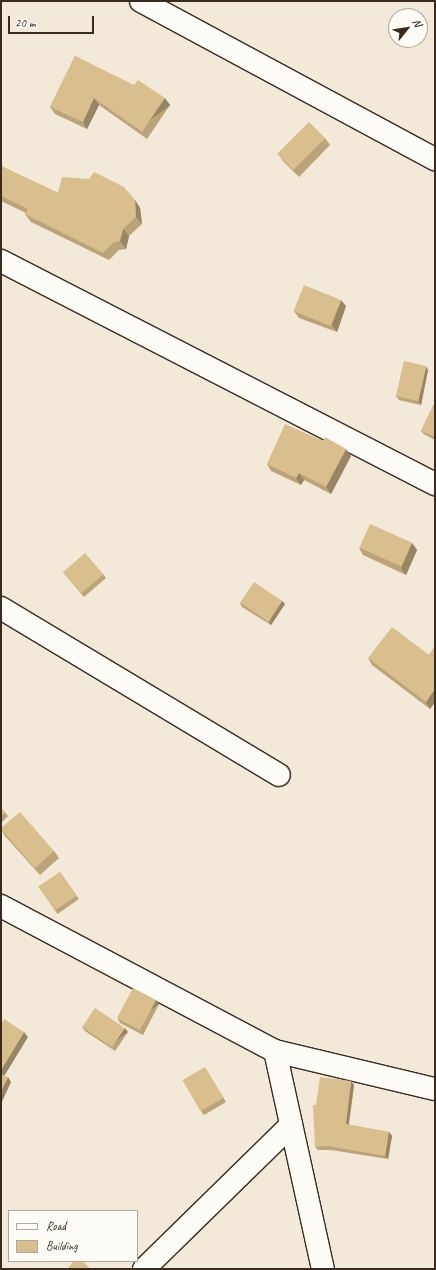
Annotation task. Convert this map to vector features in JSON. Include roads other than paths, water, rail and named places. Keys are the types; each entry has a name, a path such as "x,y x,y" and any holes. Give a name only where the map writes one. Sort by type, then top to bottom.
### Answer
{"street":[{"path":"141,1 435,159"},
{"path":"1,261 435,484"},
{"path":"1,608 279,775"},
{"path":"1,906 275,1051 435,1089"},
{"path":"275,1051 323,1269"},
{"path":"144,1269 291,1125"}]}
